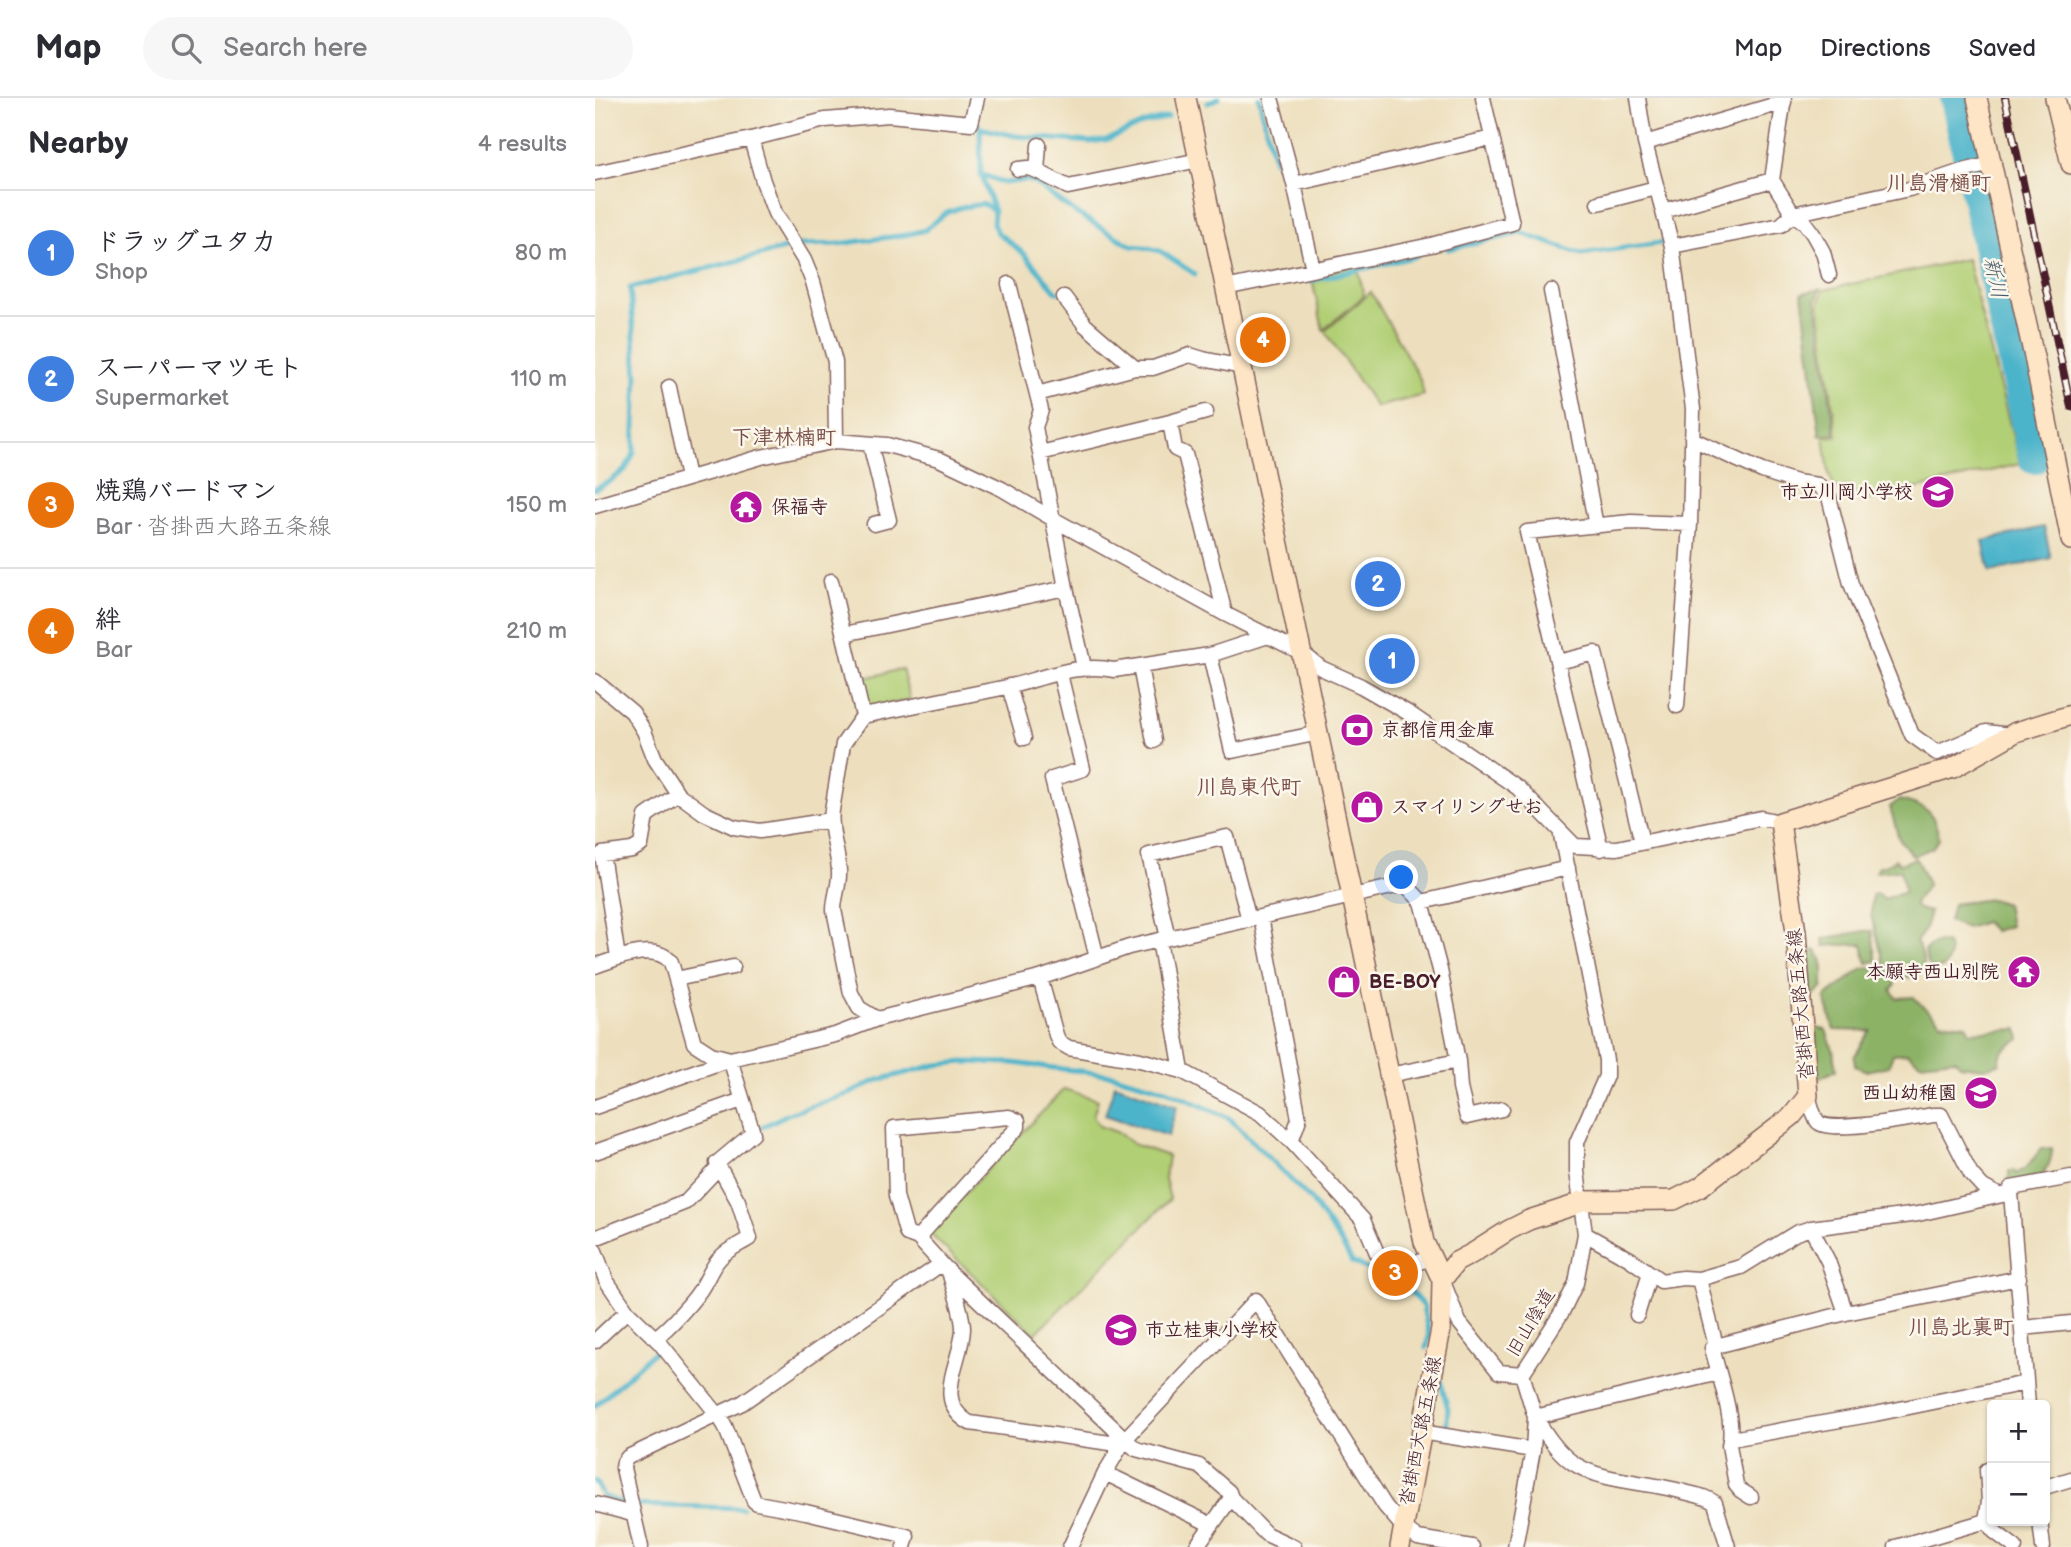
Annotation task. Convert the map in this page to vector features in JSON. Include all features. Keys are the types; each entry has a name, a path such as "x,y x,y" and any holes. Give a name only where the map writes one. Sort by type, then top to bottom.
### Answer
{"street":[{"path":"595,173 825,120 889,116 971,123 977,98"},
{"path":"1187,98 1424,1242 1459,1322 1499,1372 1522,1374"},
{"path":"1271,98 1313,269"},
{"path":"1225,288 1431,244 1513,223 1483,98"},
{"path":"1638,98 1645,143 1672,246 1693,408 1690,524 1677,706"},
{"path":"1977,98 1985,165 2032,344 2071,540"},
{"path":"2055,98 2071,164"},
{"path":"1645,143 1784,100 1772,180 1793,214 1804,222 1813,234 1823,252 1829,275"},
{"path":"1294,184 1492,138"},
{"path":"751,139 775,213 804,260 813,282 835,362 836,441"},
{"path":"1037,171 1039,145"},
{"path":"1018,169 1037,171 1068,187 1199,160"},
{"path":"1672,246 1780,225 1793,214 1909,189 1985,165"},
{"path":"1663,211 1772,180"},
{"path":"1598,203 1656,187"},
{"path":"1009,284 1038,394 1041,410 1035,428 1084,667"},
{"path":"1551,291 1595,526"},
{"path":"1064,297 1086,325 1135,368"},
{"path":"1038,394 1135,368 1153,368 1190,355 1242,367"},
{"path":"669,387 688,478"},
{"path":"1041,453 1206,412"},
{"path":"1170,422 1175,449 1185,454 1225,614"},
{"path":"1692,439 1762,471 1796,482 1818,485 1829,497 1851,584 1912,735 1937,753 1986,732 2010,735"},
{"path":"595,506 761,457 836,441 912,451 939,459 1002,489 1225,614 1302,653 1321,668 1410,714 1518,788 1561,835 1575,846 1617,848 1761,818 1780,822 1953,768 2010,735 2071,715"},
{"path":"870,444 889,520 874,524"},
{"path":"1601,849 1527,532 1631,522 1690,524"},
{"path":"831,581 863,716"},
{"path":"844,634 1066,589"},
{"path":"877,1019 859,1008 855,1001 835,922 834,901 839,867 831,820 843,744 863,716 1009,686 1084,667 1114,670 1210,654 1268,636"},
{"path":"1558,662 1595,653 1642,842"},
{"path":"1210,654 1232,751 1319,733"},
{"path":"1140,666 1154,741"},
{"path":"1060,674 1083,769 1052,779 1097,958"},
{"path":"595,681 632,712 645,731 655,759 678,793 704,813 734,827 760,831 831,820"},
{"path":"1009,686 1024,738"},
{"path":"618,958 602,855 632,850 641,845 646,816 678,793"},
{"name":"沓掛西大路五条線","path":"1400,1547 1441,1329 1442,1280 1456,1262 1509,1230 1581,1201 1674,1200 1688,1195 1792,1116 1808,1096 1796,932 1780,822"},
{"name":"旧山陰道","path":"1515,1547 1533,1450 1535,1417 1522,1374 1562,1312 1576,1283 1585,1234 1577,1171 1577,1142 1606,1076 1606,1060 1561,835"},
{"path":"1182,1070 1149,855 1227,837 1255,919 1299,1119 1291,1141"},
{"path":"1422,902 1568,868"},
{"path":"595,1107 730,1059 835,1035 877,1019 1040,978 1164,939 1405,884 1422,902 1440,970 1467,1117 1501,1109"},
{"path":"595,966 648,952 661,954 671,962 694,1043 711,1054 730,1059"},
{"path":"676,979 733,967"},
{"path":"1040,978 1059,1042 1088,1052 1182,1070 1260,1113 1291,1141 1363,1220 1377,1253 1404,1267 1431,1258"},
{"path":"655,1338 703,1287 719,1258 750,1238 738,1201 717,1163 753,1133 730,1059"},
{"path":"1389,1075 1458,1061"},
{"path":"1808,1096 1817,1121 1825,1126 1860,1125 1941,1115 1971,1174 1983,1187 2004,1194"},
{"path":"595,1152 742,1100"},
{"path":"918,1238 1018,1127 1018,1121 1009,1117 894,1128 896,1196 907,1234 918,1238 1136,1450 1199,1466 1229,1492 1266,1534 1294,1547"},
{"path":"595,1238 686,1202 719,1167"},
{"path":"1585,1234 1630,1259 1661,1281 1699,1279 1741,1267 1796,1233 1811,1228 1918,1214 2004,1194 2011,1188 2071,1177"},
{"path":"2004,1194 2019,1278 2028,1400"},
{"path":"1811,1228 1828,1261 1846,1313"},
{"path":"595,1251 606,1280 627,1311 655,1338 719,1415 754,1501 907,1536 904,1547"},
{"path":"641,1547 623,1468 628,1457 742,1403 945,1267"},
{"path":"945,1267 963,1329 950,1392 956,1413 970,1423 1013,1430 1110,1443 1125,1438"},
{"path":"1637,1315 1650,1273"},
{"path":"1751,1497 1737,1485 1729,1445 1731,1439 1727,1409 1712,1348 1846,1313 2019,1278"},
{"path":"1699,1279 1716,1346"},
{"path":"1070,1547 1125,1438 1256,1300 1385,1506 1403,1527 1418,1538 1472,1547"},
{"path":"595,1341 627,1311"},
{"path":"2023,1328 2071,1323"},
{"path":"1719,1373 1535,1417 1547,1436 1573,1463 1605,1477 1672,1488 1709,1499 1714,1503 1728,1547"},
{"path":"1731,1439 2026,1383"},
{"path":"1421,1432 1533,1450"},
{"path":"1105,1474 1212,1525"},
{"path":"2050,1485 2071,1479"},
{"path":"1196,1547 1231,1497"},
{"path":"595,1504 632,1514"},
{"path":"1987,1514 1986,1521 1995,1532 2015,1547"},
{"path":"1896,1547 1986,1521"},
{"path":"2041,1526 2043,1547"}],"green space":[{"path":"1967,259 2020,464 1860,502 1850,485 1835,489 1829,474 1824,437 1837,436 1819,304 1823,290"},
{"path":"1357,265 1364,296 1323,330 1311,275"},
{"path":"1820,289 1816,301 1835,434 1820,436 1802,293"},
{"path":"1371,292 1420,379 1424,395 1376,407 1325,331"},
{"path":"902,669 910,700 874,707 866,702 861,679"},
{"path":"1899,800 1917,805 1932,816 1939,839 1932,848 1913,856 1899,839 1890,807"},
{"path":"1916,858 1928,884 1914,905 1930,912 1924,931 1916,942 1922,954 1921,970 1912,977 1901,978 1887,973 1871,915 1872,895 1877,894 1884,899 1905,892 1900,870 1876,872 1878,866 1885,866 1895,859 1900,864"},
{"path":"1991,899 2006,904 2010,926 1994,931 1985,922 1967,928 1949,921 1953,904"},
{"path":"1872,931 1876,961 1867,963 1862,944 1824,946 1823,939"},
{"path":"1939,942 1947,944 1948,960 1943,968 1931,968 1927,963 1925,950"},
{"path":"1815,950 1822,962 1823,987 1811,997 1806,995 1806,952"},
{"path":"1863,968 1874,968 1893,976 1895,985 1891,990 1897,998 1914,997 1940,1022 1966,1025 1970,1032 2018,1029 2020,1039 2002,1051 1999,1064 1984,1068 1960,1065 1955,1059 1920,1063 1908,1053 1893,1054 1889,1066 1867,1071 1855,1066 1854,1057 1870,1031 1834,1030 1825,997"},
{"path":"1817,1028 1826,1030 1836,1070 1822,1077 1811,1076 1807,1032"},
{"path":"1064,1089 1098,1100 1093,1116 1099,1126 1119,1133 1133,1144 1168,1156 1165,1179 1170,1199 1035,1334 928,1232"},
{"path":"2052,1148 2050,1160 2041,1179 2009,1182 2009,1171 2016,1174 2026,1168 2041,1149"}],"water":[{"path":"2044,527 2051,558 1990,572 1983,541"},
{"path":"1115,1084 1177,1106 1168,1136 1105,1115"}],"waterway":[{"path":"1208,103 1219,98"},
{"path":"1259,98 1274,161"},
{"name":"新川","path":"1956,98 2034,458"},
{"path":"979,125 980,128 1016,136 1090,142 1106,140 1145,123 1168,117"},
{"path":"980,128 981,174 1004,183 1026,180 1033,182 1076,213 1132,246 1160,251 1195,274"},
{"path":"981,174 994,211 993,224 997,232 1023,253 1057,292"},
{"path":"595,489 625,470 634,453 637,375 630,288 800,245 838,244 905,235 925,230 946,213 963,207 983,204 994,211"},
{"path":"1288,207 1303,256"},
{"path":"1448,249 1521,233 1581,254 1661,243"},
{"path":"1310,281 1417,256"},
{"path":"762,1127 788,1114 851,1093 875,1081 936,1065 964,1062 1013,1063 1113,1075 1164,1089 1229,1118 1311,1200 1352,1262 1396,1282 1413,1294 1423,1306 1429,1336 1426,1348"},
{"path":"595,1406 655,1351"},
{"path":"1440,1379 1448,1409 1446,1432"},
{"path":"595,1481 603,1496 628,1505 742,1508"}],"railway":[{"path":"2005,98 2071,407"}],"place":[{"name":"絆","path":"1263,340"},
{"name":"市立川岡小学校","path":"1938,492"},
{"name":"保福寺","path":"746,507"},
{"name":"スーパーマツモト","path":"1378,584"},
{"name":"ドラッグユタカ","path":"1392,661"},
{"name":"京都信用金庫","path":"1357,730"},
{"name":"スマイリングせお","path":"1367,807"},
{"name":"本願寺西山別院","path":"2024,972"},
{"name":"BE-BOY","path":"1344,982"},
{"name":"西山幼稚園","path":"1981,1093"},
{"name":"焼鶏バードマン","path":"1395,1273"},
{"name":"市立桂東小学校","path":"1121,1330"}],"district":[{"name":"川島滑樋町","path":"1939,183"},
{"name":"下津林楠町","path":"784,437"},
{"name":"川島東代町","path":"1249,787"},
{"name":"川島北裏町","path":"1961,1327"}]}
